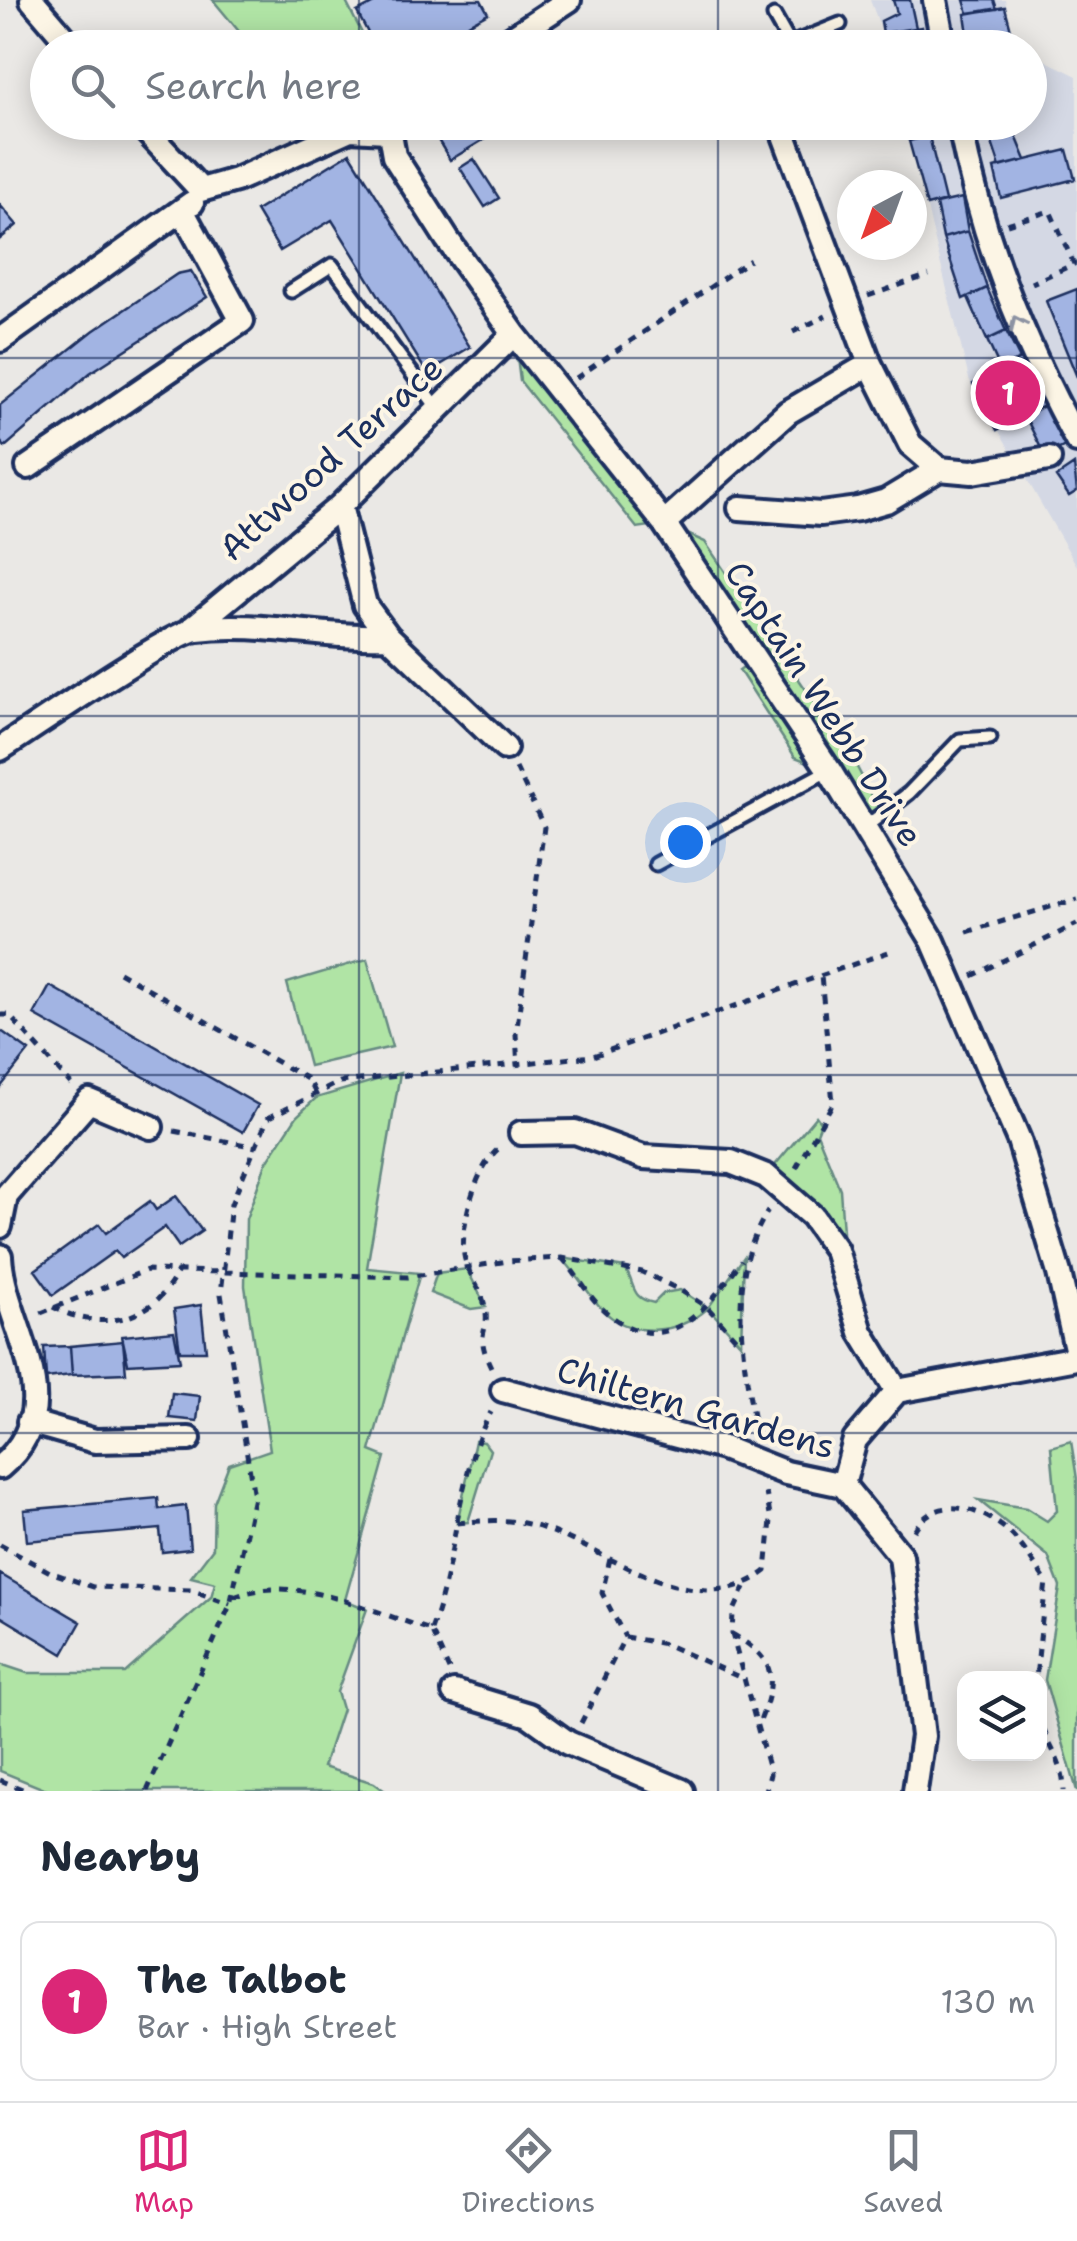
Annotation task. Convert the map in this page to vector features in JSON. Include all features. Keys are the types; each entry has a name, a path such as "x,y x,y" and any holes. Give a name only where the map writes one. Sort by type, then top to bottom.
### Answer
{"street":[{"path":"33,0 59,30"},
{"path":"935,0 941,30"},
{"path":"521,30 559,3"},
{"path":"155,140 201,190"},
{"path":"0,340 182,210 201,190 225,184 323,140"},
{"name":"Captain Webb Drive","path":"391,140 394,156 514,334 664,524 829,770 933,941 1019,1140 1060,1273 1077,1356"},
{"path":"785,140 870,364 910,444 939,469 972,472 1048,459"},
{"path":"963,140 980,214 1010,308 1077,441"},
{"path":"28,468 242,322 182,210"},
{"name":"Attwood Terrace","path":"0,749 191,629 340,506 514,334"},
{"path":"664,524 788,412 870,364"},
{"path":"740,508 821,514 858,509 886,501 939,469"},
{"path":"340,506 365,605 388,636 505,748"},
{"name":"Attwood Terrace","path":"191,629 250,626 354,638 388,636"},
{"path":"0,1226 6,1196 88,1101 151,1127"},
{"path":"521,1134 575,1132 643,1158 731,1162 766,1176 812,1216 836,1250 861,1332 897,1390"},
{"path":"0,1256 1,1278 32,1368 35,1408 16,1454 0,1467"},
{"path":"842,1485 855,1440 897,1390 1077,1356"},
{"name":"Chiltern Gardens","path":"503,1390 760,1460 786,1473 842,1485 900,1556"},
{"path":"30,1422 94,1441 189,1439"},
{"path":"900,1556 923,1736 915,1791"},
{"path":"454,1692 529,1716 570,1743 682,1791"}],"lane":[{"path":"774,16 783,30"},
{"path":"827,30 840,24"},
{"path":"291,291 332,265 439,410"},
{"path":"864,828 909,793 960,740 990,738"},
{"path":"656,864 829,770"}],"path":[{"path":"1002,226 1050,210 1075,264 1025,286"},
{"path":"557,390 750,260"},
{"path":"793,332 837,310 851,315 866,310 864,297 928,275"},
{"path":"505,748 544,826 516,1034 518,1067"},
{"path":"967,932 1077,899"},
{"path":"952,986 1077,924"},
{"path":"146,1791 231,1601 254,1497 221,1294 231,1204 268,1118 340,1082 424,1071 518,1067 593,1056 894,950"},
{"path":"119,972 309,1080 316,1094"},
{"path":"562,1258 603,1310 620,1322 644,1330 674,1329 696,1320 708,1308 744,1257 833,1103 821,976"},
{"path":"0,1015 9,1016 88,1101"},
{"path":"151,1127 256,1146"},
{"path":"431,1630 444,1597 470,1450 503,1390 480,1341 486,1307 467,1269 464,1235 478,1182 493,1152 521,1134"},
{"path":"744,1257 741,1344 771,1520 766,1571 745,1587 733,1613 732,1634 770,1774 766,1791"},
{"path":"17,1324 148,1270 223,1275 351,1272 408,1277 562,1258 642,1272 708,1308 741,1344"},
{"path":"54,1308 79,1321 123,1321 166,1294 178,1270"},
{"path":"900,1556 923,1514 939,1507 963,1507 1011,1534 1046,1581 1037,1671"},
{"path":"457,1522 504,1520 541,1528 681,1589 745,1587"},
{"path":"0,1545 50,1572 93,1587 191,1590 231,1601 260,1586 355,1604 431,1630 446,1657 454,1692"},
{"path":"610,1559 602,1593 625,1637 693,1654 746,1680"},
{"path":"732,1634 757,1649 771,1670 770,1697 758,1724"},
{"path":"570,1743 625,1637"},
{"path":"1047,1737 1064,1768 1064,1791"},
{"path":"0,1780 28,1791"}],"shaded area":[{"path":"870,0 1005,0 1012,30 881,30"},
{"path":"1047,61 1077,76 1077,566 969,379 927,208 927,170 918,170 910,140 1047,140"}],"green space":[{"path":"213,0 345,0 360,30 238,30"},
{"path":"514,334 663,523 705,542 850,754 882,815 864,828 829,770 795,757 739,670 756,658 664,524 637,528 520,381"},
{"path":"367,959 392,1047 309,1066 287,983"},
{"path":"400,1073 367,1268 420,1273 370,1451 385,1457 345,1600 367,1609 337,1692 342,1709 323,1767 374,1783 385,1791 49,1791 0,1771 0,1664 27,1673 125,1673 211,1597 215,1583 191,1577 213,1548 214,1503 229,1464 270,1450 245,1286 246,1219 266,1163 297,1116 316,1098"},
{"path":"816,1116 821,1123 817,1133 840,1189 843,1232 830,1240 766,1176"},
{"path":"744,1257 741,1344 708,1308"},
{"path":"562,1258 625,1268 637,1294 646,1301 654,1303 664,1293 680,1290 708,1308 669,1328 654,1330 626,1325 601,1308"},
{"path":"467,1269 486,1307 471,1309 430,1293 437,1273"},
{"path":"475,1441 484,1442 490,1450 468,1522 457,1523"},
{"path":"1071,1441 1077,1479 1077,1791 1047,1687 1060,1587 1048,1556 978,1500 1026,1508 1047,1521 1057,1511 1051,1447"}],"building":[{"path":"380,0 481,0 488,13 457,30 366,30 357,12"},
{"path":"893,0 910,0 916,28 882,30 881,21 897,13"},
{"path":"964,0 994,0 997,9 968,13"},
{"path":"1005,7 1011,30 967,30 965,14"},
{"path":"438,140 483,140 450,160"},
{"path":"930,140 945,201 927,206 927,170 917,170 909,141"},
{"path":"991,140 1018,140 1026,160 1000,167"},
{"path":"1067,150 1075,179 1001,198 994,168"},
{"path":"350,153 470,347 427,373 332,220 280,251 256,211"},
{"path":"474,159 499,198 485,207 460,168"},
{"path":"962,198 968,231 943,238 936,204"},
{"path":"0,205 17,225 0,239"},
{"path":"968,231 987,288 963,299 943,238"},
{"path":"191,271 207,297 90,373 5,447 0,441 0,405 93,331 177,274"},
{"path":"987,288 1006,331 987,340 968,297"},
{"path":"1077,289 1077,377 1046,301"},
{"path":"1006,331 1020,359 1000,368 987,340"},
{"path":"1020,359 1044,406 997,430 973,384"},
{"path":"1044,406 1065,446 1045,456 1025,416"},
{"path":"1074,465 1077,491 1069,496 1056,477"},
{"path":"50,986 258,1105 243,1132 34,1015"},
{"path":"0,1030 29,1051 0,1088"},
{"path":"176,1196 202,1231 179,1247 165,1227 121,1258 115,1251 53,1295 35,1270 99,1224 106,1233 150,1201 156,1210"},
{"path":"201,1305 206,1351 180,1351 174,1309"},
{"path":"174,1331 180,1361 128,1364 122,1336"},
{"path":"123,1341 126,1373 72,1375 70,1346"},
{"path":"70,1346 72,1375 46,1378 44,1347"},
{"path":"172,1393 200,1396 197,1421 169,1418"},
{"path":"158,1498 159,1509 186,1506 190,1549 162,1552 160,1529 27,1541 24,1510"},
{"path":"0,1574 81,1622 63,1654 0,1616"}],"place":[{"name":"The Talbot","path":"1008,393"}]}
